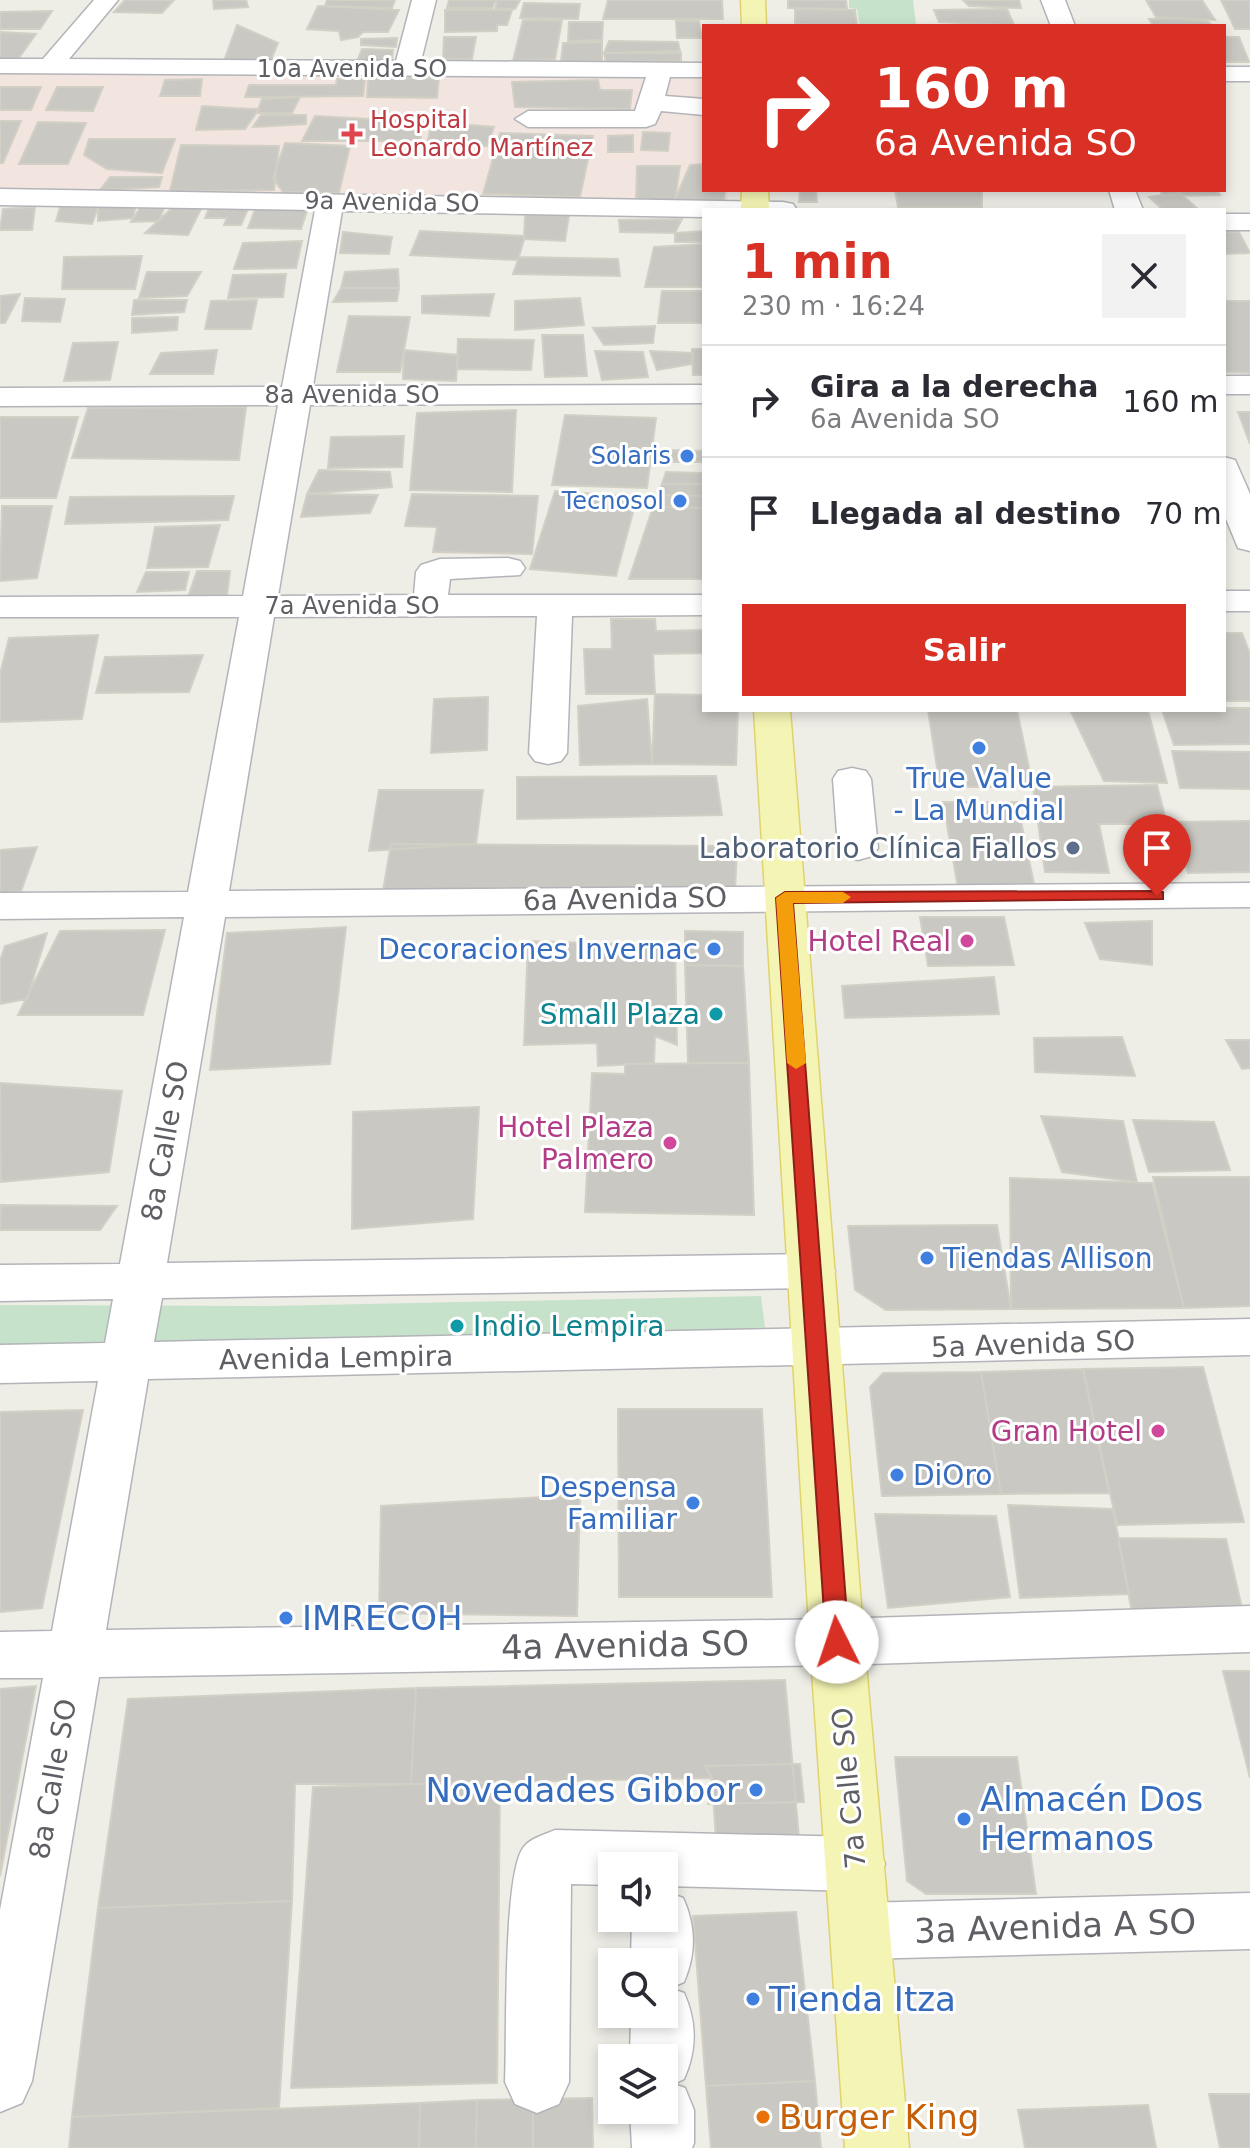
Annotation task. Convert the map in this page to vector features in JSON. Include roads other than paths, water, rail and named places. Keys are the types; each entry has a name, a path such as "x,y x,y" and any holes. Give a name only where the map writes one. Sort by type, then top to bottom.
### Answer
{"main road":[{"path":"753,0 754,24"},
{"name":"7a Calle SO","path":"772,712 837,1642 877,2148"}],"street":[{"path":"50,66 106,0"},
{"path":"406,70 424,0"},
{"path":"1053,0 1062,24"},
{"name":"10a Avenida SO","path":"0,66 702,70"},
{"path":"528,119 646,119 660,70"},
{"path":"1226,74 1250,74"},
{"path":"652,103 702,107"},
{"name":"9a Avenida SO","path":"0,197 330,200 702,209"},
{"name":"8a Calle SO","path":"0,2081 330,200"},
{"path":"1226,222 1250,222"},
{"path":"1226,385 1250,385"},
{"name":"8a Avenida SO","path":"0,397 702,394"},
{"path":"1226,473 1250,541"},
{"path":"430,606 433,572 440,569 508,568"},
{"path":"1226,601 1250,601"},
{"name":"7a Avenida SO","path":"0,607 702,605"},
{"path":"548,753 555,606"},
{"path":"852,779 858,848"},
{"name":"6a Avenida SO","path":"0,906 1250,895"},
{"path":"0,1283 811,1271"},
{"name":"5a Avenida SO","path":"817,1350 1250,1337"},
{"name":"Avenida Lempira","path":"0,1364 817,1350"},
{"name":"4a Avenida SO","path":"0,1655 837,1642 1250,1629"},
{"path":"537,2082 544,1867 555,1857 598,1859"},
{"path":"678,1863 855,1864"},
{"name":"3a Avenida A SO","path":"861,1931 1250,1921"}],"place":[{"name":"Hospital Leonardo Martínez","path":"352,134"},
{"name":"Solaris","path":"687,456"},
{"name":"Tecnosol","path":"680,501"},
{"name":"True Value - La Mundial","path":"979,748"},
{"name":"Laboratorio Clínica Fiallos","path":"1073,848"},
{"name":"Hotel Real","path":"967,941"},
{"name":"Decoraciones Invernac","path":"714,949"},
{"name":"Small Plaza","path":"716,1014"},
{"name":"Hotel Plaza Palmero","path":"670,1143"},
{"name":"Tiendas Allison","path":"927,1258"},
{"name":"Indio Lempira","path":"457,1326"},
{"name":"Gran Hotel","path":"1158,1431"},
{"name":"DiOro","path":"897,1475"},
{"name":"Despensa Familiar","path":"693,1503"},
{"name":"IMRECOH","path":"286,1618"},
{"name":"Novedades Gibbor","path":"756,1790"},
{"name":"Almacén Dos Hermanos","path":"964,1819"},
{"name":"Tienda Itza","path":"753,1999"},
{"name":"Burger King","path":"763,2117"}]}
